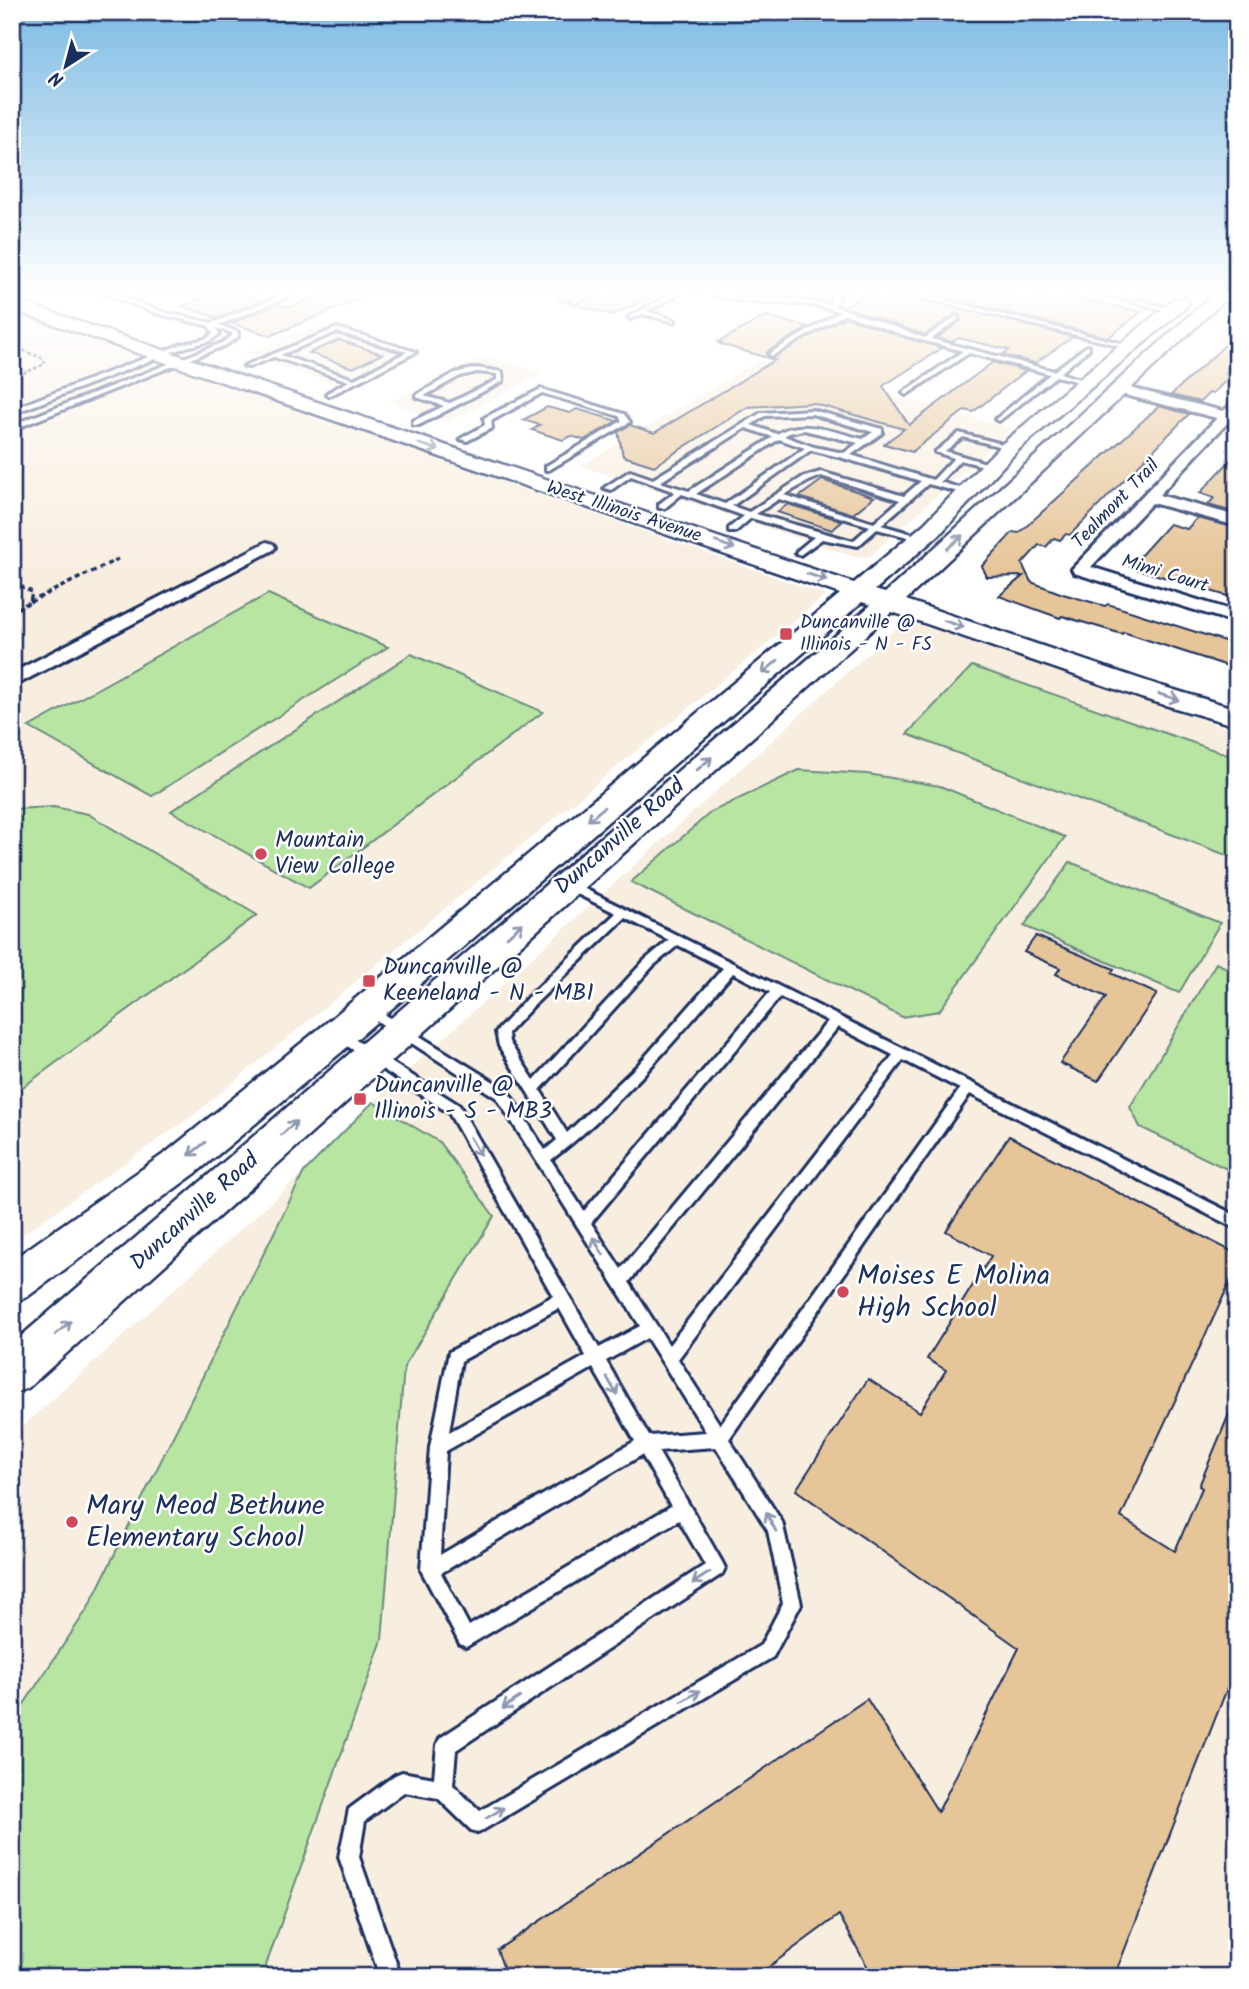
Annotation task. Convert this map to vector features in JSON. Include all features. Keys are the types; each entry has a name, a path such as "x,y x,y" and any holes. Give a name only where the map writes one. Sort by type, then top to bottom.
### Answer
{"main road":[{"name":"West Illinois Avenue","path":"269,387 394,435 600,494 882,590 1151,692 1237,718"},
{"name":"West Illinois Avenue","path":"308,387 549,468 600,494 662,506 800,553 882,590 1237,695"},
{"name":"Duncanville Road","path":"12,1373 567,884 882,590 920,539 1010,447 1081,387"},
{"path":"1106,387 1118,390"},
{"name":"Duncanville Road","path":"12,1284 182,1162 882,590 1121,387"},
{"path":"394,435 416,423"}],"street":[{"path":"1118,390 1233,413"},
{"name":"Tealmont Trail","path":"1080,569 1233,413"},
{"path":"1149,496 1237,521"},
{"path":"12,681 267,547"},
{"name":"Mimi Court","path":"1080,569 1237,618"}],"lane":[{"path":"12,412 77,387"},
{"path":"12,428 105,387"},
{"path":"329,394 343,387"},
{"path":"435,387 418,396 451,406"},
{"path":"416,423 490,387"},
{"path":"906,393 915,387"},
{"path":"999,419 1040,387"},
{"path":"464,439 489,426 487,420 541,391 622,415 626,422 549,468"},
{"path":"654,482 763,414 812,412 879,431 845,456"},
{"path":"744,425 811,448 967,493"},
{"path":"690,495 787,431 804,428 864,442"},
{"path":"992,466 939,452 962,435 1010,447"},
{"path":"726,508 811,448"},
{"path":"600,494 630,473 726,508 855,544 959,457"},
{"path":"732,530 806,478 821,474 906,499"},
{"path":"662,506 681,491"},
{"path":"778,496 920,539"},
{"path":"800,553 820,536"},
{"path":"567,884 1237,1223"},
{"path":"566,1143 503,1044 502,1032 623,912"},
{"path":"533,1089 649,963 677,940"},
{"path":"543,1159 608,1107 731,967"},
{"path":"583,1222 778,991"},
{"path":"367,1009 502,1094 776,1528 792,1604 767,1651 478,1823 443,1789 402,1782 356,1816 349,1857 391,1977"},
{"path":"620,1281 836,1020"},
{"path":"338,1034 454,1109 716,1568 447,1745 443,1789"},
{"path":"669,1358 901,1053"},
{"path":"720,1439 968,1087"},
{"path":"562,1298 454,1357 438,1447 430,1570 466,1638 682,1509"},
{"path":"438,1447 650,1328"},
{"path":"430,1570 645,1444 720,1439"}],"path":[{"path":"12,611 118,559"},
{"path":"12,582 32,592 52,591"},
{"path":"30,602 32,592"}],"shaded area":[{"name":"Mountain View College","path":"12,387 231,387 826,595 195,1114 12,1242"},
{"path":"421,387 517,387 449,422 389,402"},
{"path":"714,387 859,387 1012,428 870,556 855,557 581,466"},
{"name":"Moises E Molina High School","path":"905,620 1237,731 1237,1977 268,1977 266,1966 382,1640 404,1367 494,1216 439,1142 373,1102"},
{"name":"Mary Meod Bethune Elementary School","path":"304,1172 88,1608 12,1722 12,1436"}],"green space":[{"path":"268,594 388,647 152,796 29,727"},
{"path":"411,654 543,712 309,888 171,811"},
{"path":"972,666 1237,758 1237,854 1234,858 907,734"},
{"path":"799,770 867,774 940,786 1065,837 939,1011 902,1017 631,882 711,812"},
{"path":"54,807 88,814 257,915 12,1095 12,809"},
{"path":"1070,862 1220,923 1179,993 1024,926"},
{"path":"1216,963 1237,973 1237,1174 1140,1127 1130,1107"},
{"path":"373,1102 439,1142 494,1216 404,1367 382,1640 266,1965 268,1977 12,1977 12,1722 88,1608 304,1172"}],"building":[{"path":"731,387 884,387 909,425 960,387 1006,387 973,412 965,410 912,452 884,444 904,429 812,403 748,407 654,466 623,456 618,432 630,425 654,433"},
{"path":"1180,387 1220,387 1200,402 1171,395"},
{"path":"1159,406 1189,414 1070,535 1066,534 1060,540 1054,538 1046,547 1039,545 1022,564 1031,582 1063,594 1105,606 1108,604 1237,645 1237,669 1123,632 1122,634 1062,616 1060,618 999,596 1023,576 987,577 982,566 1013,532 1019,533"},
{"path":"547,407 570,413 577,409 617,421 584,440 571,436 563,440 532,430 540,425 523,420"},
{"path":"1237,453 1237,513 1208,505 1214,498 1200,493"},
{"path":"822,480 874,497 853,514 799,497"},
{"path":"788,504 843,521 832,530 777,512"},
{"path":"1197,518 1237,528 1237,599 1130,567 1169,524 1187,529"},
{"path":"1036,936 1114,969 1111,973 1157,994 1098,1081 1060,1063 1106,997 1056,974 1060,968 1024,952"},
{"path":"1009,1136 1237,1254 1237,1267 1121,1517 1175,1551 1237,1395 1237,1561 1228,1584 1237,1589 1237,1663 1114,1977 873,1977 839,1915 755,1977 507,1977 497,1950 867,1699 938,1812 1019,1648 796,1490 868,1379 920,1412 946,1370 927,1359 991,1256 946,1231"}],"place":[{"name":"Duncanville @ Illinois - N - FS","path":"786,634"},
{"name":"Mountain View College","path":"261,854"},
{"name":"Duncanville @ Keeneland - N - MB1","path":"369,981"},
{"name":"Duncanville @ Illinois - S - MB3","path":"360,1099"},
{"name":"Moises E Molina High School","path":"843,1292"},
{"name":"Mary Meod Bethune Elementary School","path":"72,1522"}]}
